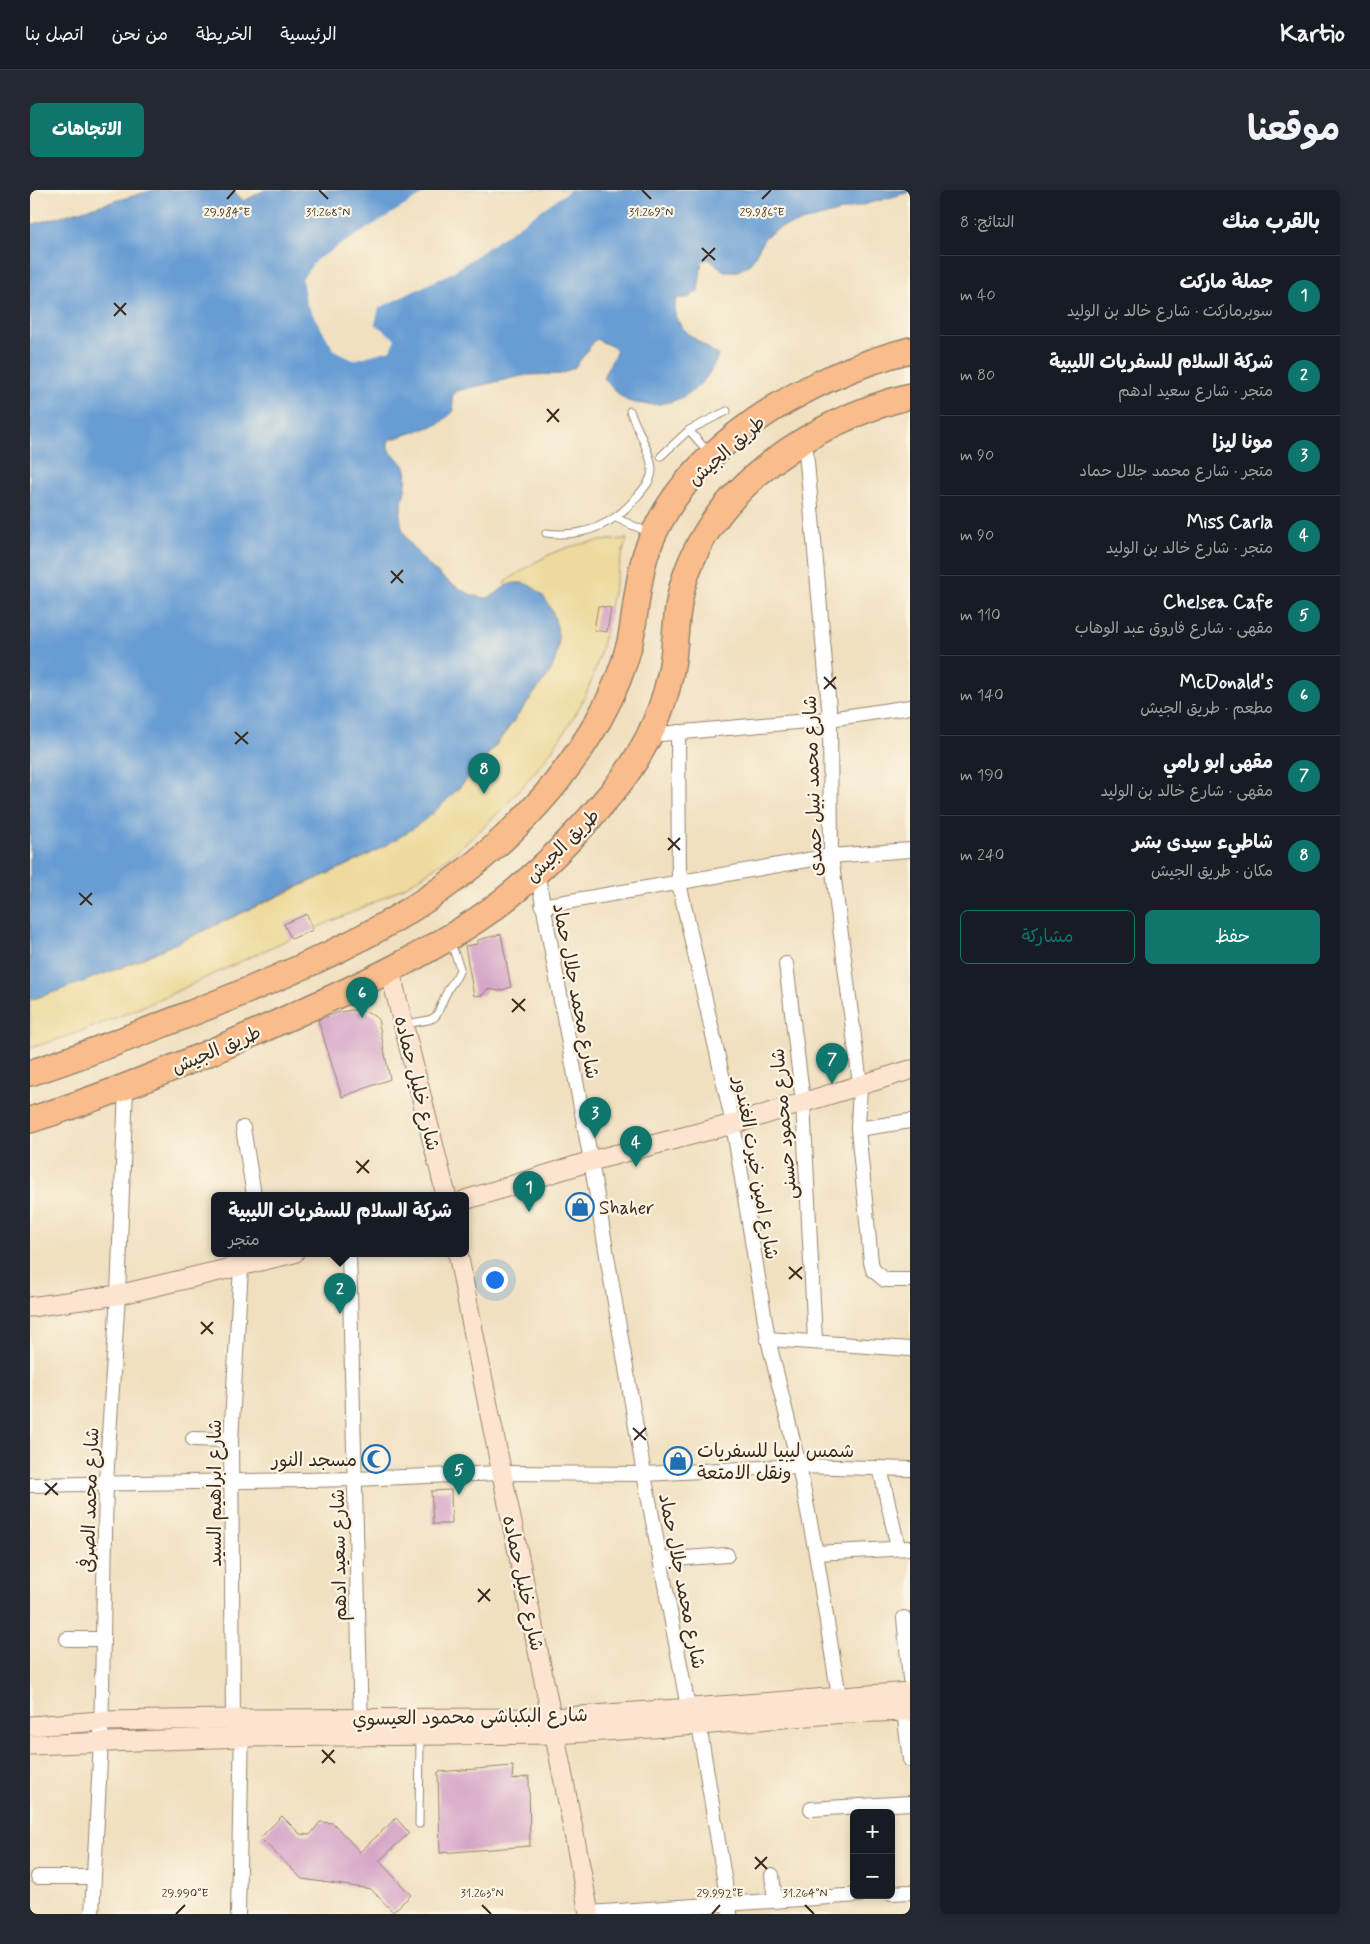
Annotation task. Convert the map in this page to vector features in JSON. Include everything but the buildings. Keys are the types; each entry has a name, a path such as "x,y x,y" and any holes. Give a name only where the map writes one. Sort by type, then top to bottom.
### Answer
{"highway":[{"name":"طريق الجيش","path":"30,1072 118,1042 307,965 398,918 456,880 478,863 536,806 570,764 598,723 624,662 640,574 654,535 679,492 712,456 771,411 818,384 868,362 910,350"},
{"name":"طريق الجيش","path":"30,1120 126,1087 239,1041 390,971 448,938 498,905 537,872 612,792 627,774 650,735 670,678 676,620 684,581 699,547 718,517 741,490 770,464 805,440 847,418 910,396"}],"street":[{"name":"شارع محمد نبيل حمدى","path":"805,440 830,719 831,856 860,1084 858,1129 871,1262 873,1270 885,1280 910,1280"},
{"path":"650,735 830,719 910,708"},
{"name":"شارع امين خيرت الغندور","path":"678,732 679,883 733,1124 768,1339 816,1553 840,1697"},
{"path":"542,906 831,856 910,850"},
{"name":"شارع محمد جلال حماد","path":"537,872 591,1161 644,1474 688,1706"},
{"name":"شارع محمود حسنى","path":"786,964 803,1102 815,1341"},
{"name":"شارع خليل حماده","path":"390,971 445,1192"},
{"path":"469,1199 591,1161 733,1124 910,1070"},
{"name":"شارع محمد الصرفى","path":"92,1914 101,1742 106,1482 118,1295 126,1087"},
{"path":"858,1129 910,1120"},
{"path":"243,1128 254,1192"},
{"path":"30,1307 118,1295 242,1267 264,1257"},
{"name":"شارع سعيد ادهم","path":"349,1257 361,1727"},
{"name":"شارع خليل حماده","path":"459,1257 500,1473 554,1726 589,1913"},
{"name":"شارع ابراهيم السيد","path":"238,1914 239,1725 231,1440 242,1267"},
{"path":"768,1339 910,1349"},
{"path":"192,1439 231,1440"},
{"path":"30,1485 106,1482 355,1479 500,1473 644,1474 798,1466 910,1469"},
{"path":"816,1553 904,1548 880,1468"},
{"path":"660,1560 727,1555"},
{"path":"904,1618 910,1679"},
{"path":"67,1638 103,1639"},
{"name":"شارع البكباشى محمود العيسوي","path":"361,1727 420,1736 554,1726 688,1706 910,1692"},
{"path":"907,1711 910,1760"},
{"name":"شارع البكباشى محمود العيسوي","path":"30,1726 101,1721 361,1727 698,1725 845,1713 907,1711"},
{"name":"شارع البكباشى محمود العيسوي","path":"30,1745 101,1742 239,1725"},
{"path":"698,1725 729,1909"},
{"path":"812,1809 910,1803"},
{"path":"772,1875 775,1901"},
{"path":"38,1877 94,1877"},
{"path":"895,1893 910,1892"},
{"path":"589,1913 729,1909 775,1901 850,1896"}],"lane":[{"path":"546,533 582,533 616,518 636,498 651,474 650,462 630,411"},
{"path":"661,456 689,430 727,411"},
{"path":"689,430 712,456"},
{"path":"616,518 654,535"},
{"path":"402,1024 430,1020 440,1013 446,995 460,968 448,938"},
{"path":"419,1824 420,1736"}],"sand":[{"path":"627,539 615,582 602,645 589,687 579,708 564,733 525,784 479,832 429,871 404,887 368,905 118,1017 30,1048 30,1000 129,965 369,855 404,834 436,810 494,748 552,669 558,647 557,625 511,584 506,586 504,583 548,555 561,550 590,542"}],"water":[{"path":"154,190 232,190 244,201 265,190 910,190 910,192 779,228 765,237 751,263 738,271 724,271 709,259 702,261 698,291 688,298 677,298 676,317 680,325 687,332 718,355 704,380 683,397 671,402 657,404 643,404 625,399 603,377 617,351 596,339 575,367 561,374 526,375 456,391 452,397 454,411 439,424 389,440 389,449 404,466 407,477 400,517 401,524 405,535 423,560 449,582 463,591 476,596 487,598 506,586 520,583 526,584 538,591 547,601 555,620 558,640 555,660 547,677 492,750 453,795 407,833 354,862 126,965 30,1000 30,225"}],"pier":[{"path":"430,190 570,190 453,272 379,308 375,324 395,339 390,350 353,360 334,350 306,303 302,279 316,260"}],"place":[{"name":"شاطيء سيدى بشر","path":"484,794"},
{"name":"McDonald's","path":"362,1018"},
{"name":"مقهى ابو رامي","path":"832,1084"},
{"name":"مونا ليزا","path":"595,1138"},
{"name":"Miss Carla","path":"636,1167"},
{"name":"Shaher","path":"580,1207"},
{"name":"جملة ماركت","path":"529,1212"},
{"name":"شركة السلام للسفريات الليبية","path":"340,1314"},
{"name":"مسجد النور","path":"376,1459"},
{"name":"شمس ليبيا للسفريات ونقل الامتعة","path":"678,1461"},
{"name":"Chelsea Cafe","path":"459,1495"}]}
